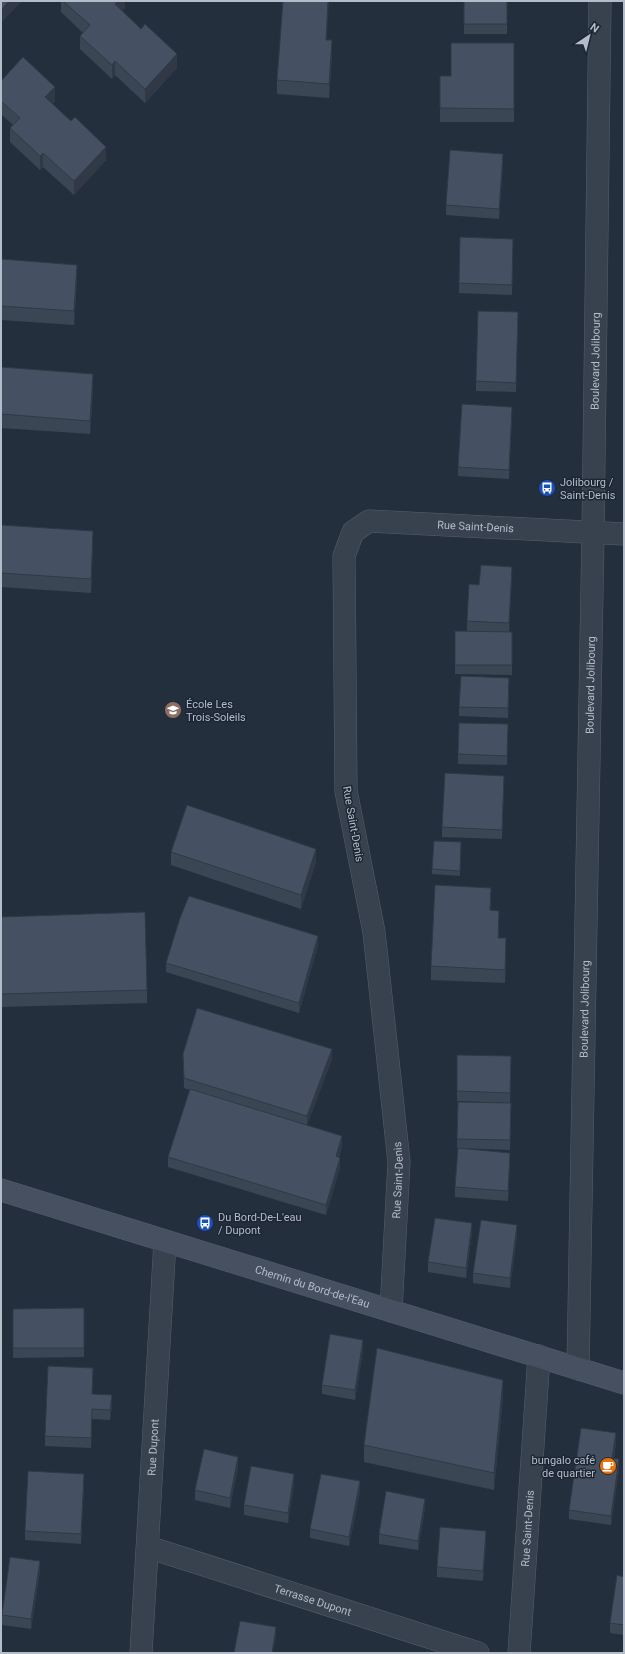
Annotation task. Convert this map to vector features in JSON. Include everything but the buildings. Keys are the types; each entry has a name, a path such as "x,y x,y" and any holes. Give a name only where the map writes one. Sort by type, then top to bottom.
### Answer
{"street":[{"name":"Boulevard Jolibourg","path":"578,1368 593,534 600,1"},
{"name":"Rue Saint-Denis","path":"391,1311 399,1162 374,932 346,791 344,556 353,532 369,521 593,534 624,534"},
{"name":"Chemin du Bord-de-l'Eau","path":"1,1190 624,1383"},
{"name":"Rue Dupont","path":"141,1653 165,1241"},
{"name":"Rue Saint-Denis","path":"519,1653 539,1356"},
{"name":"Terrasse Dupont","path":"148,1547 478,1653"}],"place":[{"name":"Jolibourg / Saint-Denis","path":"547,488"},
{"name":"École Les Trois-Soleils","path":"173,710"},
{"name":"Du Bord-De-L'eau / Dupont","path":"205,1223"},
{"name":"bungalo café de quartier","path":"608,1466"}]}
